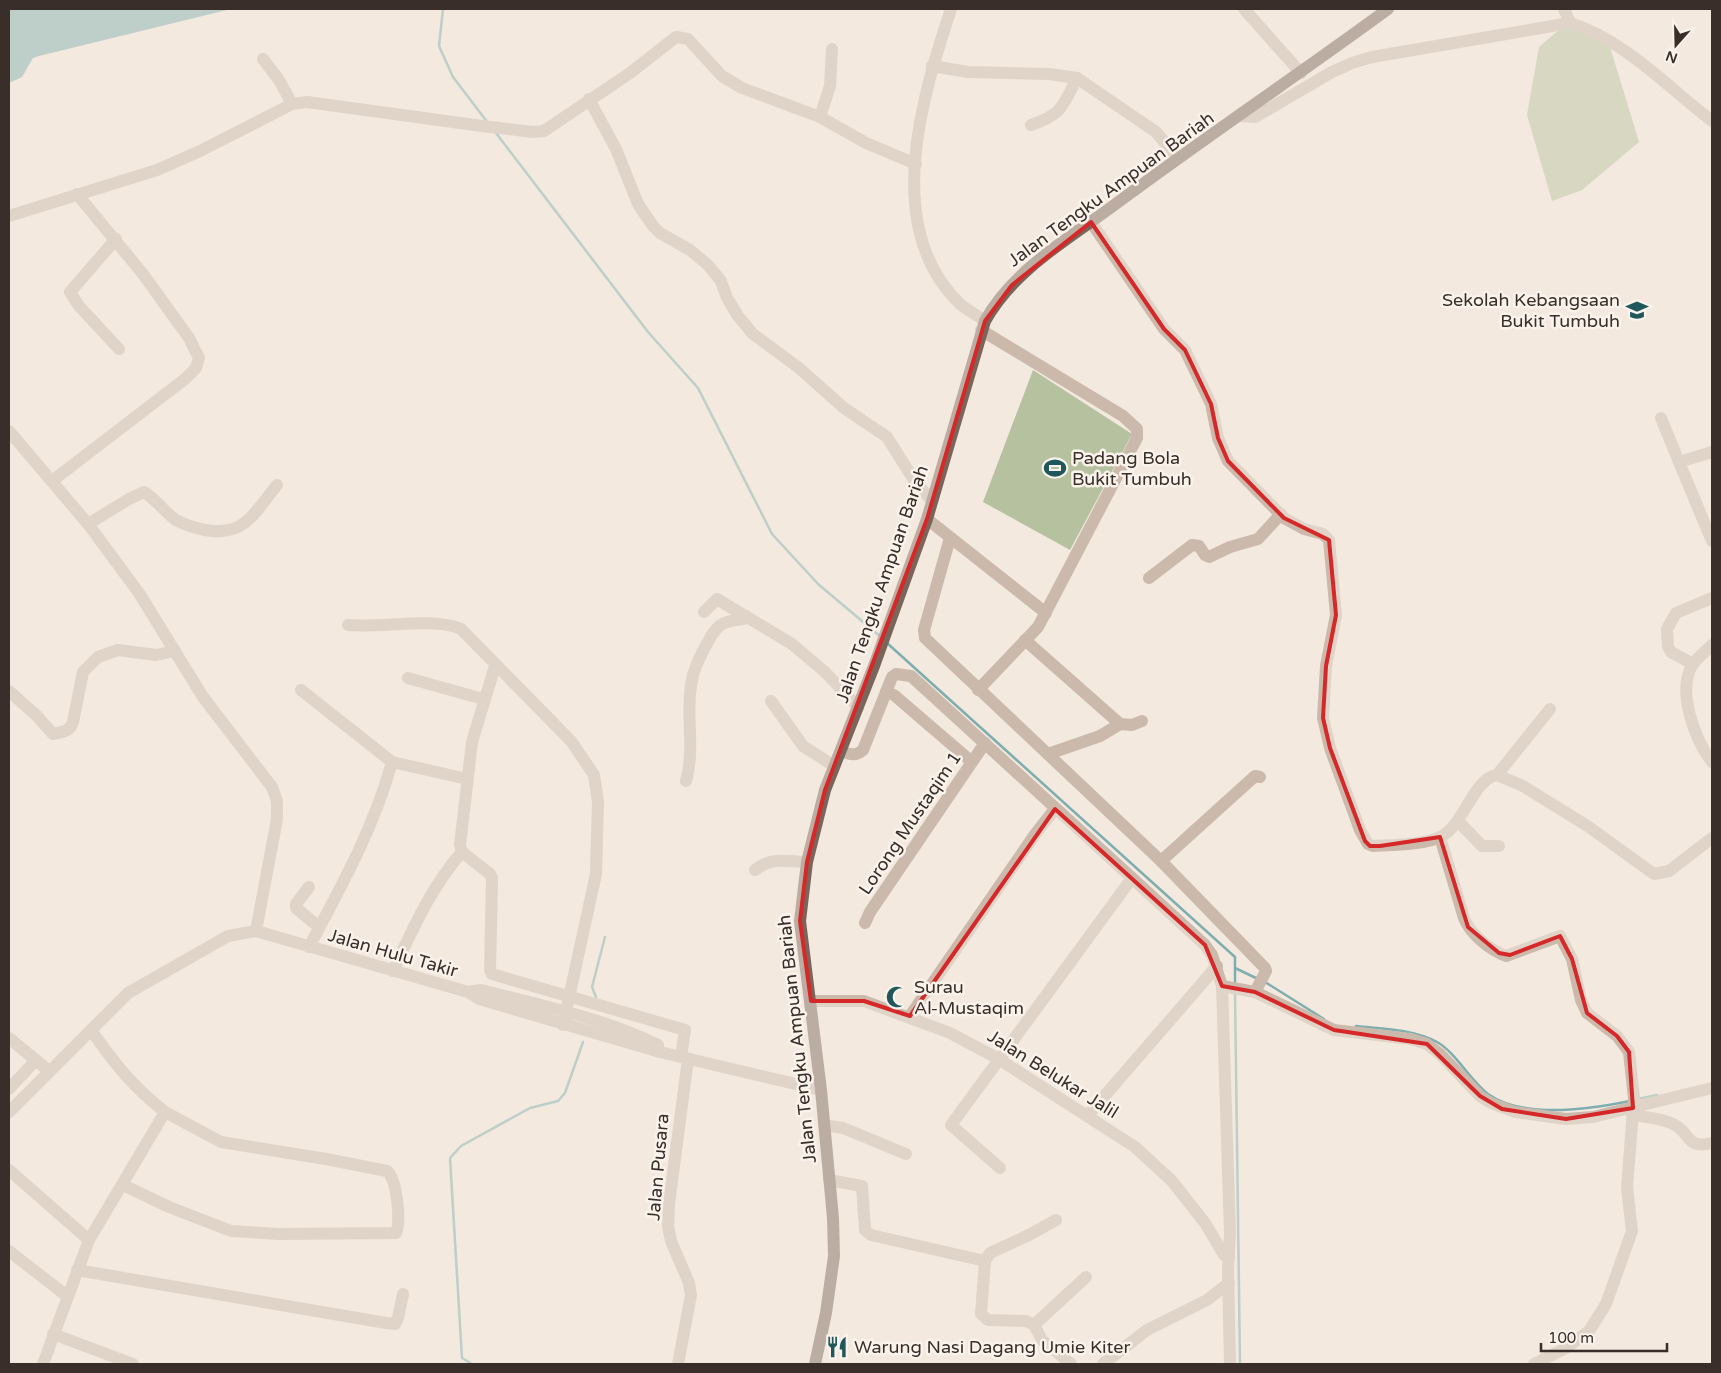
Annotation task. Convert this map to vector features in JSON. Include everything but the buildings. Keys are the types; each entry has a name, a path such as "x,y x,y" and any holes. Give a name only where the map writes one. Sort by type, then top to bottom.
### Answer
{"main road":[{"name":"Jalan Tengku Ampuan Bariah","path":"815,1364 826,1313 834,1256 821,1090 800,921 807,862 823,798 834,766 874,666 927,519 983,326 995,302 1034,264 1178,158 1301,73 1388,9"}],"street":[{"path":"951,9 932,66 921,110 916,164 916,211 922,245 934,271 960,304 983,326 1122,416 1137,430 1137,438 1038,627 978,690"},
{"path":"1244,9 1301,73"},
{"path":"1564,9 1570,22"},
{"path":"1240,116 1255,117 1332,72 1365,59 1570,22 1597,33 1610,41 1712,121"},
{"path":"9,216 157,170 200,151 292,104 307,102 533,132 552,127 589,99 630,73 676,37 688,39 722,76 742,88 820,117 866,142 916,164"},
{"path":"820,117 830,86 832,49"},
{"path":"262,60 280,80 292,104"},
{"path":"932,66 968,72 1049,74 1076,78 1156,132 1178,158"},
{"path":"1031,125 1052,118 1061,109 1076,78"},
{"path":"589,99 616,149 638,204 652,226 660,233 697,254 708,265 721,281 727,298 738,316 753,334 799,368 844,408 887,437 914,480 932,502"},
{"path":"52,481 185,379 196,368 199,358 189,338 116,239 77,194"},
{"path":"1090,222 1164,329 1185,350 1211,404 1218,438 1228,461 1281,514 1304,529 1323,534 1331,545 1336,615 1326,666 1323,718 1330,748 1360,830 1368,844 1373,846 1440,837 1458,821 1484,780 1497,775 1550,709"},
{"path":"116,239 70,292 78,306 119,349"},
{"path":"1662,418 1712,541"},
{"path":"9,431 88,524 139,593 203,697 272,787 277,801 277,819 256,931"},
{"path":"1679,462 1712,452"},
{"path":"88,524 144,492 170,516 183,524 214,531 231,530 246,523 277,486"},
{"path":"1149,578 1192,545 1199,546 1204,555 1209,557 1230,547 1258,539 1281,514"},
{"path":"927,519 1046,612"},
{"path":"950,538 924,630 925,638 978,690 1162,861 1254,956 1265,968 1264,974 1251,990"},
{"path":"704,612 717,598 792,644 825,672 858,707"},
{"path":"1693,664 1671,652 1668,647 1667,629 1676,613 1712,598"},
{"path":"686,781 691,764 690,686 696,664 719,625 726,620 744,619 746,616"},
{"path":"348,625 370,627 444,623 454,626 466,634 495,666 571,741 594,775 598,802 596,874 565,1018"},
{"path":"1025,640 1120,724"},
{"path":"1712,645 1693,664 1687,690 1692,724 1712,762"},
{"path":"9,691 38,716 53,734 63,732 72,726 83,672 98,657 118,650 156,655 174,652"},
{"path":"495,666 483,700 472,742 460,845 462,852 490,874 492,878 490,970 492,974 569,996"},
{"path":"840,751 852,755 858,754 863,750 892,677 896,674 911,676 1205,945 1217,966 1225,986 1230,1364"},
{"path":"408,678 483,700"},
{"path":"302,690 392,762 467,779"},
{"path":"886,692 894,695 972,762"},
{"path":"771,701 803,746 834,766"},
{"path":"1048,754 1100,736 1120,724 1132,724 1142,721"},
{"name":"Lorong Mustaqim 1","path":"865,923 870,912 985,743"},
{"path":"309,947 355,858 382,795 392,762"},
{"path":"1497,775 1523,786 1566,812 1654,874 1669,871 1712,838"},
{"path":"1162,861 1255,776 1260,777"},
{"path":"910,1016 1036,832 1055,809"},
{"path":"1458,821 1482,846 1499,846"},
{"path":"1440,837 1464,918 1470,930 1499,953 1506,956 1560,936 1572,959 1581,1000 1587,1013 1617,1036 1630,1052 1633,1106 1626,1187 1632,1231 1606,1304 1585,1335 1534,1364"},
{"path":"393,971 423,908 446,871 462,852"},
{"path":"755,870 764,863 775,859 807,862"},
{"path":"1000,1168 951,1125 955,1116 1000,1060 1132,878"},
{"path":"309,887 296,904 296,908 319,927"},
{"name":"Jalan Hulu Takir","path":"9,1112 128,993 228,936 256,931 468,992 479,999 565,1018 685,1058 821,1090"},
{"path":"1088,1115 1217,966"},
{"path":"1225,986 1251,990 1334,1030 1411,1039 1427,1044 1440,1054 1480,1096 1508,1111 1566,1119 1593,1117 1712,1088"},
{"name":"Jalan Pusara","path":"569,996 685,1030 685,1058 668,1226 671,1242 689,1282 691,1295 678,1364"},
{"name":"Jalan Belukar Jalil","path":"811,1001 864,1001 910,1016 950,1033 1000,1060 1088,1115 1134,1147 1172,1181 1205,1223 1224,1255 1229,1257"},
{"path":"90,1030 111,1060 132,1084 165,1112 222,1142 326,1158 387,1172 393,1177 399,1221 396,1233 278,1234 232,1231 169,1207 123,1185"},
{"path":"9,1038 50,1071"},
{"path":"9,1089 36,1060"},
{"path":"1633,1106 1682,1129 1690,1142 1697,1146 1712,1143"},
{"path":"43,1364 89,1240 165,1112"},
{"path":"824,1125 843,1128 906,1154"},
{"path":"9,1170 89,1240"},
{"path":"829,1180 862,1186 865,1230 871,1235 985,1261"},
{"path":"1056,1220 990,1253 985,1261 981,1314 988,1320 1026,1321 1034,1325 1042,1340 1071,1364"},
{"path":"9,1251 67,1296"},
{"path":"77,1270 395,1324 404,1294"},
{"path":"1034,1325 1086,1277"},
{"path":"1103,1364 1147,1330 1207,1300 1229,1283"},
{"path":"53,1334 133,1364"}],"highlighted area":[{"path":"1091,222 1164,329 1185,350 1211,404 1218,438 1228,461 1284,518 1329,540 1336,615 1326,666 1323,718 1330,748 1365,841 1370,846 1380,846 1440,837 1468,927 1499,953 1510,955 1560,936 1572,959 1587,1013 1617,1036 1629,1052 1633,1108 1566,1119 1502,1109 1480,1096 1427,1044 1334,1030 1255,992 1222,986 1205,945 1055,809 910,1016 864,1001 811,1001 800,921 807,862 825,790 927,519 985,321 1012,285"}],"green space":[{"path":"1573,27 1610,47 1639,142 1582,190 1552,201 1527,115 1539,47 1560,29"},
{"name":"Padang Bola Bukit Tumbuh","path":"1033,370 1132,434 1070,550 983,502"}],"water":[{"path":"9,9 231,9 33,58 22,77 9,83"}],"waterway":[{"path":"443,9 439,46 453,77 488,123"},
{"path":"496,133 648,332 698,388 772,534 818,584 881,637"},
{"path":"887,643 1235,957 1235,985"},
{"path":"596,997 592,987 605,937"},
{"path":"1235,968 1258,979"},
{"path":"1265,982 1324,1019"},
{"path":"1235,993 1240,1364"},
{"path":"1356,1026 1408,1032 1437,1042 1450,1052 1475,1082 1488,1094 1503,1102 1519,1107 1558,1110 1577,1109 1630,1101"},
{"path":"472,1364 462,1358 450,1158 461,1146 530,1108 558,1101 565,1093 583,1042"},
{"path":"1638,1099 1657,1095"}],"place":[{"name":"Sekolah Kebangsaan Bukit Tumbuh","path":"1637,310"},
{"name":"Padang Bola Bukit Tumbuh","path":"1055,468"},
{"name":"Surau Al-Mustaqim","path":"897,997"},
{"name":"Warung Nasi Dagang Umie Kiter","path":"837,1347"}]}
